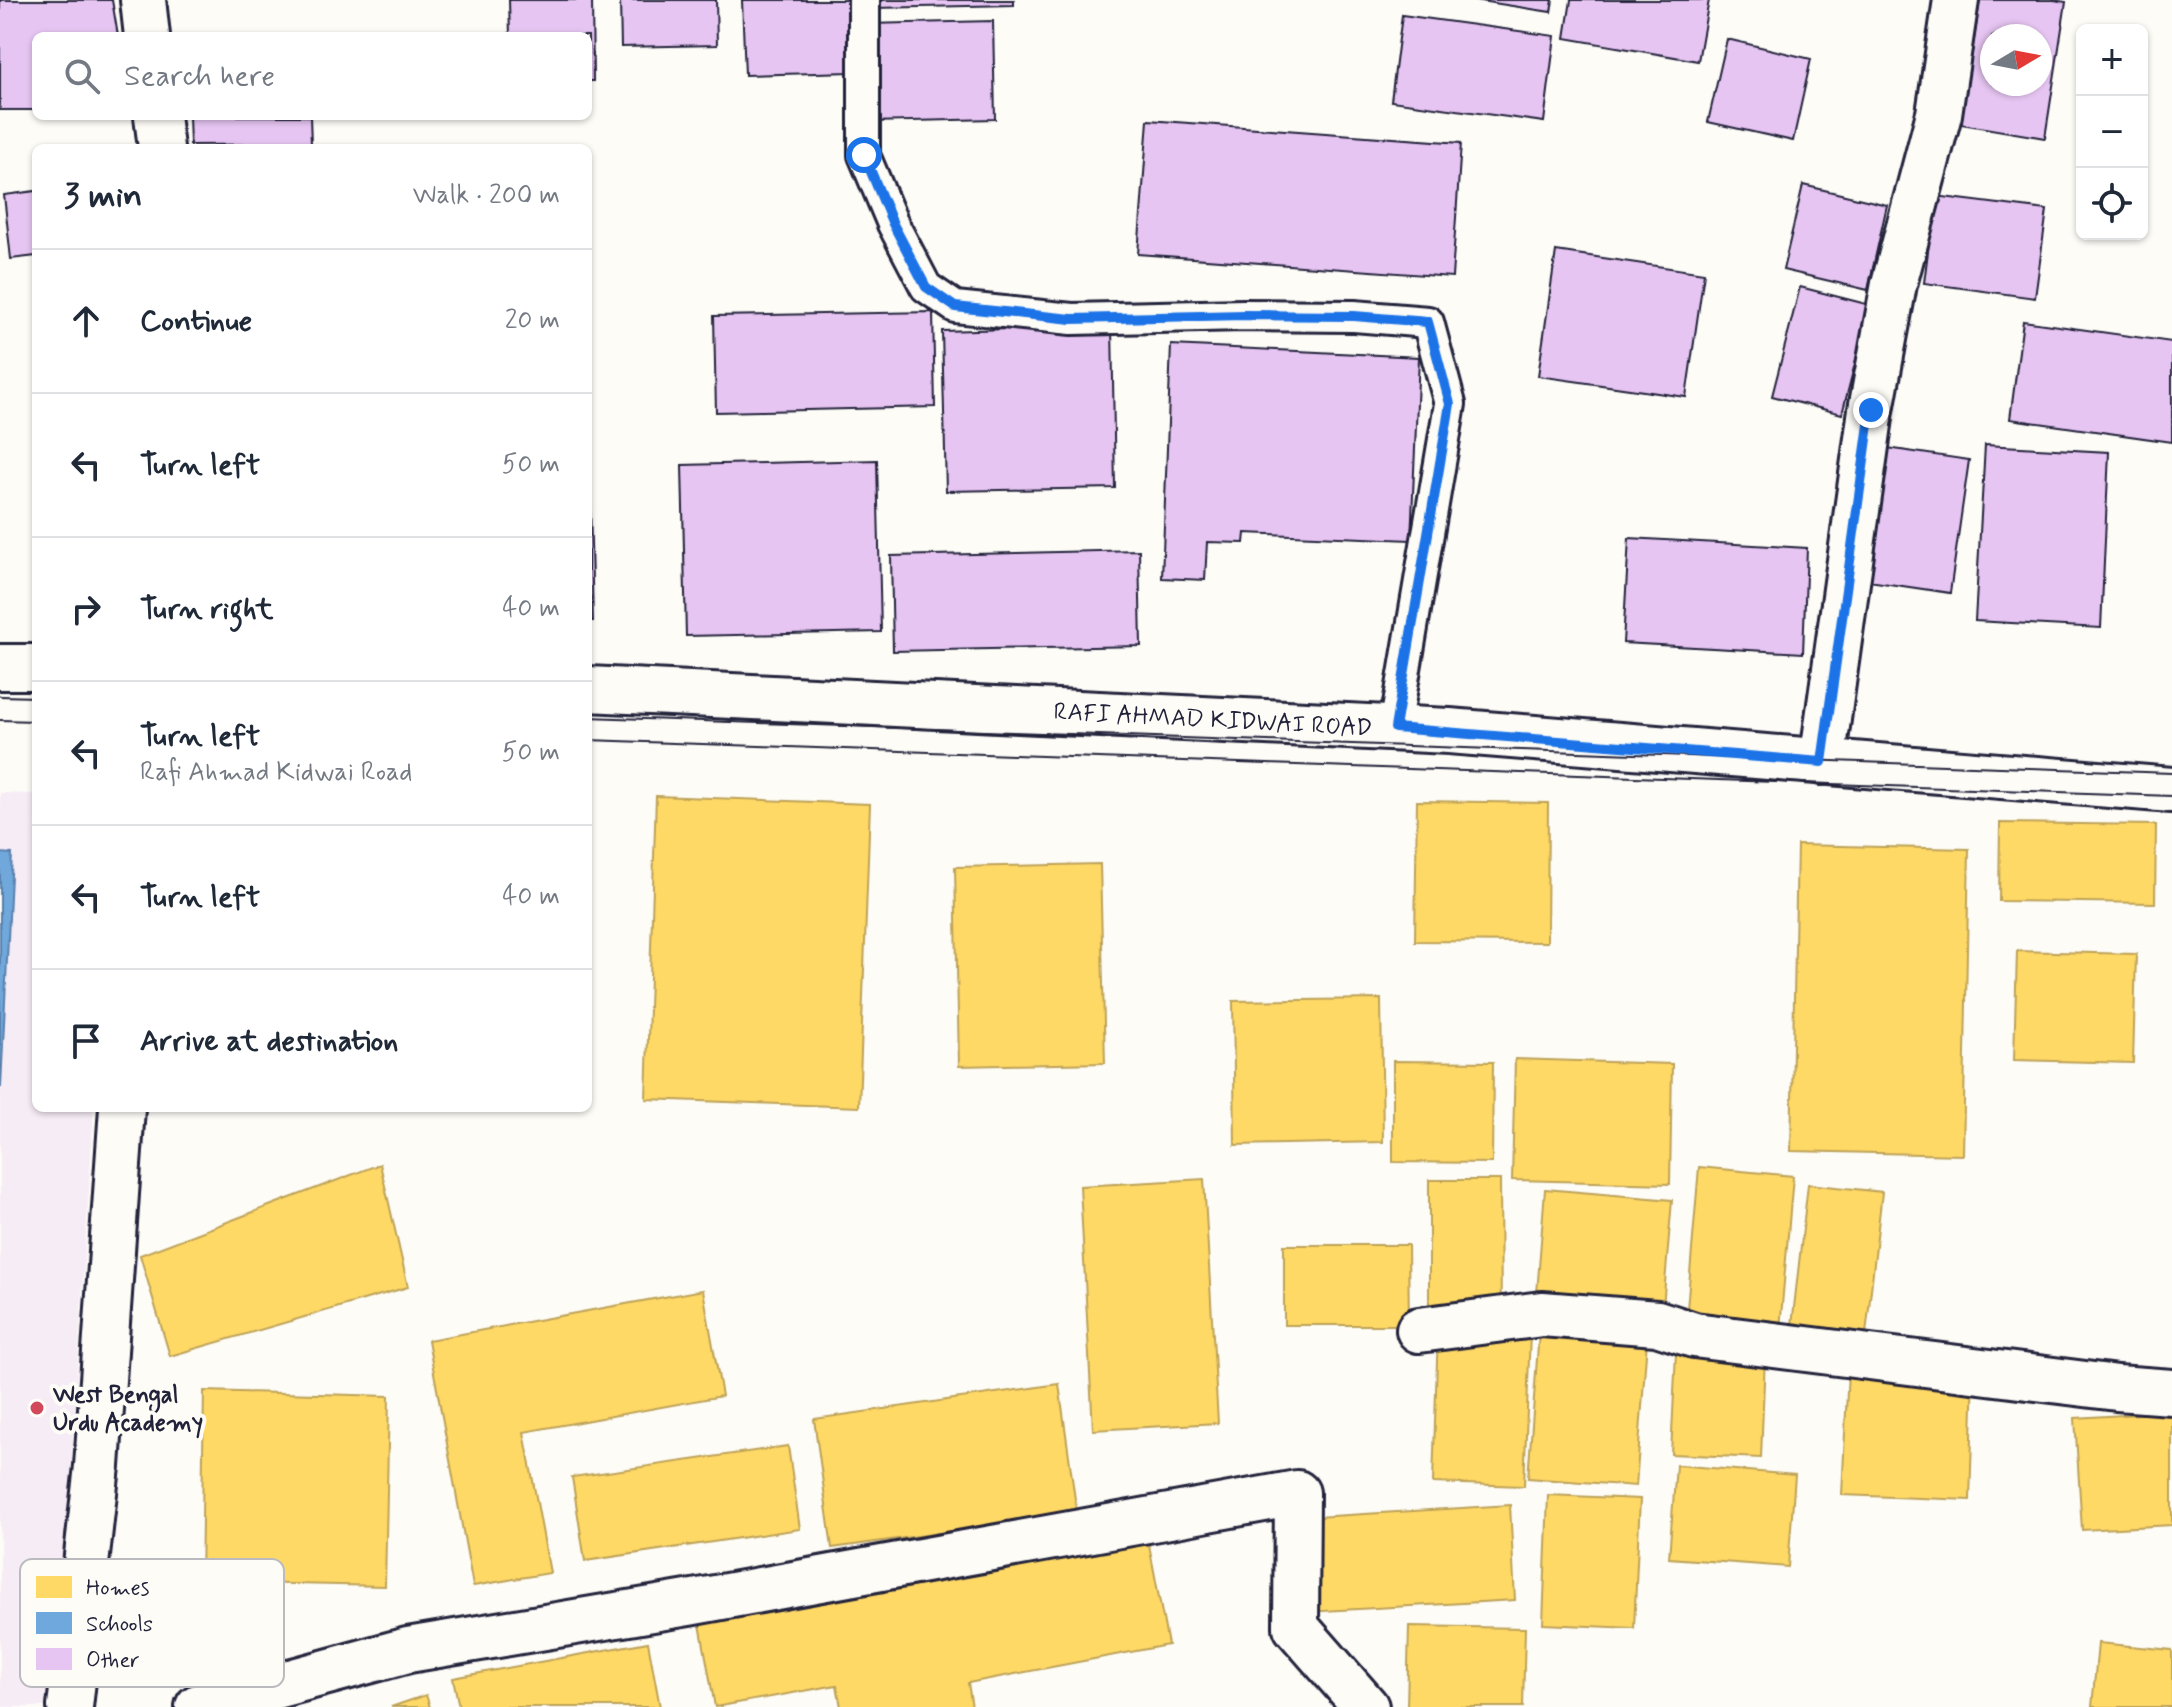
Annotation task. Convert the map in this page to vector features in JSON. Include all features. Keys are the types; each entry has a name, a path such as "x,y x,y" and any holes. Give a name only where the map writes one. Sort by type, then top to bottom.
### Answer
{"street":[{"path":"143,0 147,32"},
{"path":"1822,762 1871,410 1894,284 1939,114 1956,0"},
{"path":"158,120 160,144"},
{"path":"0,667 32,667"},
{"name":"RAFI AHMAD KIDWAI ROAD","path":"592,689 1395,728 2172,790"},
{"path":"87,1559 97,1466 122,1112"},
{"path":"1419,1330 1542,1314 1657,1323 1694,1335 2117,1388 2172,1392"},
{"path":"284,1684 408,1650 688,1603 1297,1493 1296,1627 1366,1707"},
{"path":"70,1707 72,1687"},
{"path":"198,1707 272,1687"}],"lane":[{"path":"864,0 864,155 893,224 926,287 955,307 1072,319 1260,315 1354,316 1428,322 1450,404 1395,728"}],"shaded area":[{"name":"West Bengal Urdu Academy","path":"0,793 32,794 32,1112 94,1112 65,1559 20,1559 20,1687 57,1687 56,1707 0,1707"}],"building: Homes":[{"path":"656,796 870,804 859,1107 646,1099"},
{"path":"1417,801 1548,803 1547,942 1415,941"},
{"path":"2000,823 2156,825 2155,903 1999,901"},
{"path":"1797,845 1969,849 1963,1155 1791,1151"},
{"path":"1100,864 1105,1063 959,1066 955,867"},
{"path":"2017,951 2136,954 2133,1063 2014,1060"},
{"path":"1381,999 1383,1142 1235,1145 1233,1001"},
{"path":"1515,1059 1672,1064 1670,1184 1512,1180"},
{"path":"1393,1061 1493,1062 1492,1163 1393,1162"},
{"path":"380,1164 408,1287 170,1356 140,1255"},
{"path":"1699,1167 1793,1176 1780,1329 1686,1321"},
{"path":"1204,1179 1218,1423 1093,1430 1080,1186"},
{"path":"1429,1180 1500,1180 1501,1319 1429,1318"},
{"path":"1808,1184 1882,1192 1864,1352 1790,1343"},
{"path":"1545,1189 1672,1200 1662,1319 1536,1307"},
{"path":"1284,1245 1408,1245 1409,1325 1284,1325"},
{"path":"703,1290 722,1396 524,1432 550,1573 473,1586 428,1340"},
{"path":"1540,1319 1648,1327 1636,1486 1528,1478"},
{"path":"1438,1330 1530,1333 1524,1486 1433,1483"},
{"path":"1676,1352 1765,1356 1761,1458 1671,1454"},
{"path":"1848,1370 1974,1375 1970,1500 1842,1495"},
{"path":"1059,1384 1077,1514 832,1548 814,1419"},
{"path":"204,1391 389,1396 385,1586 284,1584 284,1559 201,1559"},
{"path":"2172,1412 2172,1525 2082,1530 2075,1418"},
{"path":"788,1446 800,1529 585,1561 572,1477"},
{"path":"1676,1465 1795,1475 1788,1567 1669,1558"},
{"path":"1548,1495 1640,1499 1634,1628 1543,1624"},
{"path":"1510,1505 1515,1600 1306,1612 1300,1518"},
{"path":"1146,1529 1168,1645 968,1683 972,1707 841,1707 837,1685 715,1707 698,1613"},
{"path":"1409,1626 1525,1628 1523,1707 1407,1707"},
{"path":"648,1642 660,1707 459,1707 453,1678"},
{"path":"2098,1643 2172,1650 2172,1707 2092,1707"},
{"path":"426,1695 430,1707 391,1707"}],"building: Schools":[{"path":"0,853 12,854 1,1087 0,1087"}],"building: Other":[{"path":"0,0 112,0 117,32 32,32 32,110 0,110"},
{"path":"509,0 592,0 593,81 592,32 510,32"},
{"path":"620,0 716,0 717,45 621,47"},
{"path":"742,0 849,0 851,72 745,75"},
{"path":"874,0 1014,0 1014,5 874,8"},
{"path":"1474,0 1553,0 1551,12"},
{"path":"1571,0 1709,0 1698,61 1565,38"},
{"path":"1980,0 2066,2 2052,93 2052,24 1980,24 1980,96 2051,96 2045,138 1961,124"},
{"path":"1402,15 1555,36 1544,122 1391,101"},
{"path":"993,21 995,119 870,122 868,24"},
{"path":"1727,39 1811,59 1793,141 1708,122"},
{"path":"189,120 310,120 311,144 190,144"},
{"path":"1148,120 1461,143 1452,277 1138,254"},
{"path":"1803,185 1887,205 1868,290 1783,270"},
{"path":"32,192 32,256 11,259 4,195"},
{"path":"1935,196 2047,210 2035,298 1924,283"},
{"path":"1556,251 1704,273 1686,397 1538,376"},
{"path":"1800,287 1870,305 1842,414 1772,396"},
{"path":"933,312 935,407 716,412 714,316"},
{"path":"2023,321 2172,342 2172,442 2010,419"},
{"path":"1112,326 1115,488 946,491 942,331"},
{"path":"1171,345 1419,357 1411,540 1245,533 1244,543 1207,542 1205,580 1162,578"},
{"path":"1985,445 2109,452 2101,628 1975,621"},
{"path":"1874,446 1969,460 1950,593 1855,579"},
{"path":"877,460 881,632 686,636 682,465"},
{"path":"1629,538 1807,548 1803,653 1623,643"},
{"path":"1139,550 1141,646 893,651 891,556"}],"tram line":[{"path":"0,696 32,697"},
{"path":"592,717 2172,773"},
{"path":"0,720 32,721"},
{"path":"592,740 2172,796"}],"place":[{"name":"West Bengal Urdu Academy","path":"37,1408"}],"route":[{"path":"864,155 893,224 926,287 955,307 1072,319 1244,315 1354,316 1428,322 1450,404 1395,728 1822,762 1871,410"}]}
